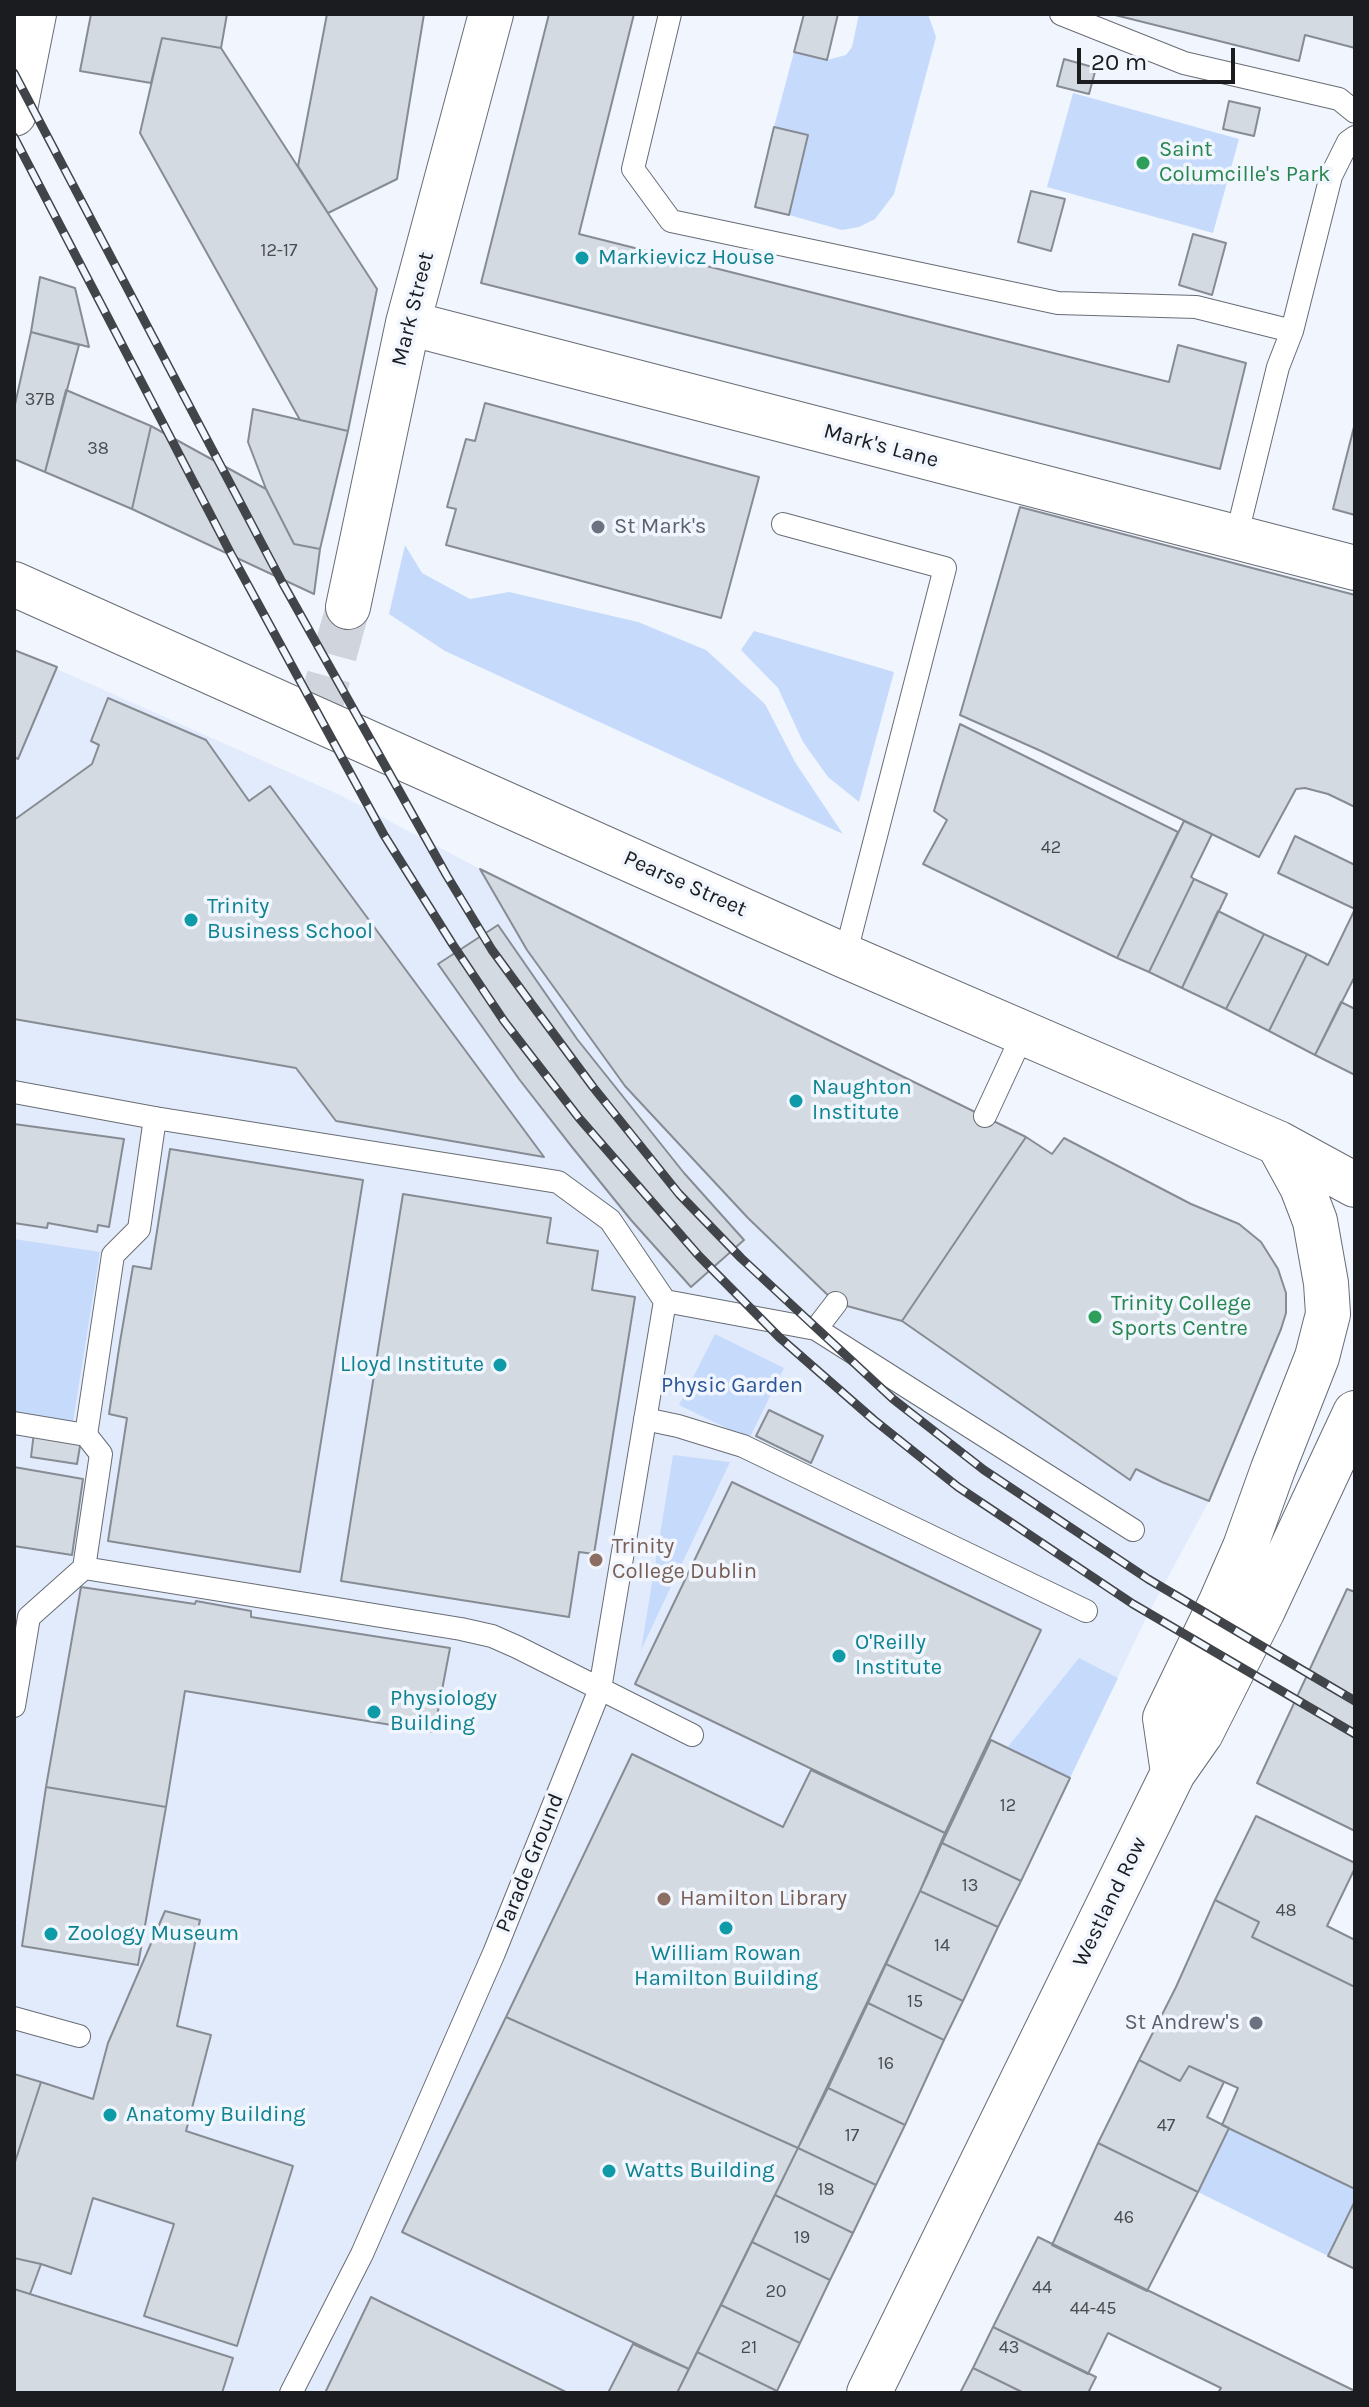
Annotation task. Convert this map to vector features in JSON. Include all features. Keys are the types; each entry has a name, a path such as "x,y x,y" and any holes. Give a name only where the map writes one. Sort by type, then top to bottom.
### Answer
{"main road":[{"path":"14,114 34,14"},
{"name":"Mark Street","path":"348,607 408,323 491,14"},
{"name":"Mark's Lane","path":"408,323 1355,568"},
{"name":"Pearse Street","path":"14,584 845,956 1278,1143 1355,1185"},
{"path":"1173,1773 1165,1718 1245,1547 1317,1357 1328,1314 1315,1221 1302,1187 1278,1143"},
{"name":"Westland Row","path":"869,2393 1173,1773 1201,1733 1256,1624 1355,1413"}],"lane":[{"path":"670,14 633,169 671,221 1058,303 1196,307 1292,331"},
{"path":"1061,14 1184,63 1339,99 1355,112"},
{"path":"1236,538 1278,367 1292,331 1331,176 1348,142 1355,137"},
{"path":"783,524 945,568 845,956"},
{"path":"985,1116 1023,1034"},
{"path":"14,1092 155,1118 558,1182 610,1220 665,1301 816,1329 1133,1530"},
{"path":"86,1435 113,1255 139,1229 155,1118"},
{"name":"Parade Ground","path":"291,2393 362,2254 494,1953 600,1689 665,1301"},
{"path":"816,1329 836,1303"},
{"path":"645,1419 743,1446 1086,1611"},
{"path":"14,1423 86,1435 101,1454 84,1568 21,1616 14,1706"},
{"path":"84,1568 492,1636 692,1735"},
{"path":"14,2018 79,2036"}],"shaded area":[{"name":"Trinity College Dublin","path":"14,650 340,795 720,989 985,1116 1052,1154 1064,1138 1191,1204 1239,1224 1261,1242 1278,1269 1286,1293 1286,1313 1209,1501 1146,1618 776,2393 14,2393"}],"green space":[{"path":"859,14 928,14 936,37 894,194 875,219 859,227 842,230 789,215 808,135 774,127 794,52 827,60 846,55 852,47"},
{"name":"Saint Columcille's Park","path":"1073,93 1239,139 1213,233 1047,187"},
{"path":"405,545 422,573 470,599 509,592 638,622 706,650 765,704 795,762 843,834 445,651 389,614"},
{"path":"754,631 894,672 859,802 828,777 803,742 778,688 741,650"},
{"path":"14,1239 100,1252 73,1422 14,1412"},
{"name":"Physic Garden","path":"715,1334 784,1368 749,1439 679,1405"},
{"name":"Physic Garden","path":"673,1455 730,1462 641,1650"},
{"path":"1079,1658 1118,1678 1070,1778 1007,1748"},
{"path":"1229,2128 1355,2189 1355,2201 1328,2256 1198,2192"}],"building":[{"path":"91,14 227,14 221,48 162,38 151,83 80,71"},
{"path":"327,14 424,14 397,179 328,213 298,166"},
{"name":"Markievicz House","path":"549,14 634,14 579,234 1169,382 1178,345 1246,363 1220,469 481,283"},
{"path":"804,14 838,14 827,60 794,52"},
{"path":"1111,14 1355,14 1355,48 1305,35 1299,61"},
{"path":"162,38 221,48 377,289 348,431 300,420 140,133"},
{"path":"1064,59 1096,68 1089,94 1057,86"},
{"path":"1229,101 1260,108 1254,136 1223,129"},
{"path":"774,127 808,135 789,215 755,207"},
{"path":"1031,191 1065,199 1051,251 1018,242"},
{"path":"1193,234 1226,243 1212,295 1179,285"},
{"path":"40,277 75,288 89,347 31,332"},
{"path":"31,332 79,345 45,472 14,459 14,409"},
{"path":"66,390 151,426 132,509 45,472"},
{"name":"St Mark's","path":"485,403 759,477 721,618 446,545 456,509 447,507 466,439 475,441"},
{"path":"253,409 348,431 320,549 294,544 266,489 248,442"},
{"path":"1355,423 1355,515 1333,509"},
{"path":"151,426 266,489 294,544 320,549 314,594 132,509"},
{"path":"1020,507 1355,595 1355,807 1328,794 1296,789 1259,857 960,715"},
{"path":"14,650 57,667 18,759 14,757"},
{"name":"Trinity Business School","path":"108,698 206,740 249,801 270,786 544,1157 336,1121 296,1068 14,1019 14,820 92,764 99,745 91,741"},
{"path":"960,724 1178,832 1117,958 923,864 947,820 934,811"},
{"path":"1184,821 1212,834 1149,972 1117,958"},
{"path":"1295,836 1355,865 1355,909 1278,873"},
{"name":"Naughton Institute","path":"480,869 1026,1137 902,1321 836,1303 748,1218 625,1086 527,950"},
{"path":"1194,879 1227,894 1182,988 1149,972"},
{"path":"1355,909 1355,976 1315,1055 1269,1031 1307,954 1328,965"},
{"path":"1218,911 1264,934 1226,1009 1182,988"},
{"path":"498,925 577,1039 684,1173 744,1240 691,1287 572,1147 519,1079 438,964"},
{"path":"1264,934 1307,954 1269,1031 1226,1009"},
{"path":"1341,1002 1355,1009 1355,1075 1315,1055"},
{"path":"14,1124 124,1139 109,1227 98,1225 97,1232 48,1223 47,1228 14,1223"},
{"name":"Trinity College Sports Centre","path":"1026,1137 1052,1154 1064,1138 1191,1204 1239,1224 1261,1242 1278,1269 1286,1293 1286,1313 1209,1501 1136,1469 1130,1480 902,1321"},
{"path":"170,1149 363,1180 300,1572 108,1541 127,1418 109,1414 120,1342 133,1266 151,1269"},
{"name":"Lloyd Institute","path":"403,1194 551,1218 547,1243 598,1251 592,1290 635,1297 594,1554 579,1552 569,1617 341,1581"},
{"path":"769,1410 823,1436 811,1463 756,1436"},
{"path":"34,1432 81,1440 77,1464 31,1457"},
{"path":"14,1467 83,1479 72,1555 14,1546"},
{"name":"O'Reilly Institute","path":"732,1482 1041,1630 945,1833 635,1684"},
{"name":"Physiology Building","path":"81,1587 195,1604 196,1601 251,1611 251,1617 450,1648 434,1732 185,1691 166,1807 46,1787"},
{"path":"1347,1589 1355,1592 1355,1831 1257,1783"},
{"path":"991,1740 1070,1778 1021,1881 942,1843"},
{"name":"William Rowan Hamilton Building","path":"632,1754 783,1827 811,1770 945,1833 798,2148 506,2017"},
{"path":"46,1787 166,1807 138,1965 22,1946"},
{"path":"1256,1816 1355,1863 1327,1926 1355,1940 1355,1987 1252,1937 1259,1922 1215,1900"},
{"path":"942,1843 1021,1881 998,1927 920,1891"},
{"path":"920,1891 998,1927 963,2001 886,1964"},
{"name":"St Andrew's","path":"1215,1900 1259,1922 1252,1937 1355,1987 1355,2189 1222,2125 1238,2088 1189,2066 1180,2081 1139,2060"},
{"name":"Anatomy Building","path":"165,1911 200,1920 177,2026 211,2035 186,2131 293,2166 237,2346 144,2316 174,2224 93,2198 71,2274 14,2258 14,2165 41,2082 93,2099 108,2043"},
{"path":"886,1964 963,2001 944,2040 868,2003"},
{"path":"868,2003 944,2040 905,2125 828,2088"},
{"name":"Watts Building","path":"506,2017 798,2148 689,2369 402,2232"},
{"path":"1139,2060 1180,2081 1189,2066 1224,2082 1207,2117 1229,2128 1198,2192 1098,2143"},
{"path":"14,2074 41,2082 14,2165"},
{"path":"828,2088 905,2125 876,2185 798,2148"},
{"path":"1098,2143 1198,2192 1147,2291 1052,2245"},
{"path":"798,2148 876,2185 853,2233 775,2195"},
{"path":"775,2195 853,2233 830,2280 752,2242"},
{"path":"1355,2201 1355,2269 1328,2256"},
{"path":"1038,2237 1355,2393 1218,2393 1221,2388 1108,2333 1088,2374 993,2327"},
{"path":"752,2242 830,2280 800,2343 721,2305"},
{"path":"14,2258 41,2264 30,2294 14,2289"},
{"path":"14,2289 233,2358 222,2393 14,2393"},
{"path":"371,2297 385,2304 568,2393 325,2393"},
{"path":"721,2305 800,2343 777,2391 697,2352"},
{"path":"993,2327 1096,2377 1088,2393 1024,2393 973,2368"},
{"path":"633,2344 689,2369 677,2393 608,2393"},
{"path":"697,2352 777,2391 776,2393 677,2393"},
{"path":"973,2368 1024,2393 960,2393"}],"tunnel":[{"path":"317,719 348,607"}],"railway":[{"path":"14,73 282,582 447,876 492,950 593,1087 679,1194 741,1258 893,1399 984,1470 1148,1579 1355,1701"},
{"path":"14,137 231,554 384,835 504,1021 579,1118 699,1256 779,1337 874,1420 958,1487 1133,1604 1355,1734"}],"place":[{"name":"Saint Columcille's Park","path":"1143,163"},
{"name":"Markievicz House","path":"582,258"},
{"name":"St Mark's","path":"598,527"},
{"name":"Trinity Business School","path":"191,920"},
{"name":"Naughton Institute","path":"796,1101"},
{"name":"Trinity College Sports Centre","path":"1095,1317"},
{"name":"Lloyd Institute","path":"500,1365"},
{"name":"Trinity College Dublin","path":"596,1560"},
{"name":"O'Reilly Institute","path":"839,1656"},
{"name":"Physiology Building","path":"374,1712"},
{"name":"Hamilton Library","path":"664,1899"},
{"name":"William Rowan Hamilton Building","path":"726,1928"},
{"name":"Zoology Museum","path":"51,1934"},
{"name":"St Andrew's","path":"1256,2023"},
{"name":"Anatomy Building","path":"110,2115"},
{"name":"Watts Building","path":"609,2171"}]}
